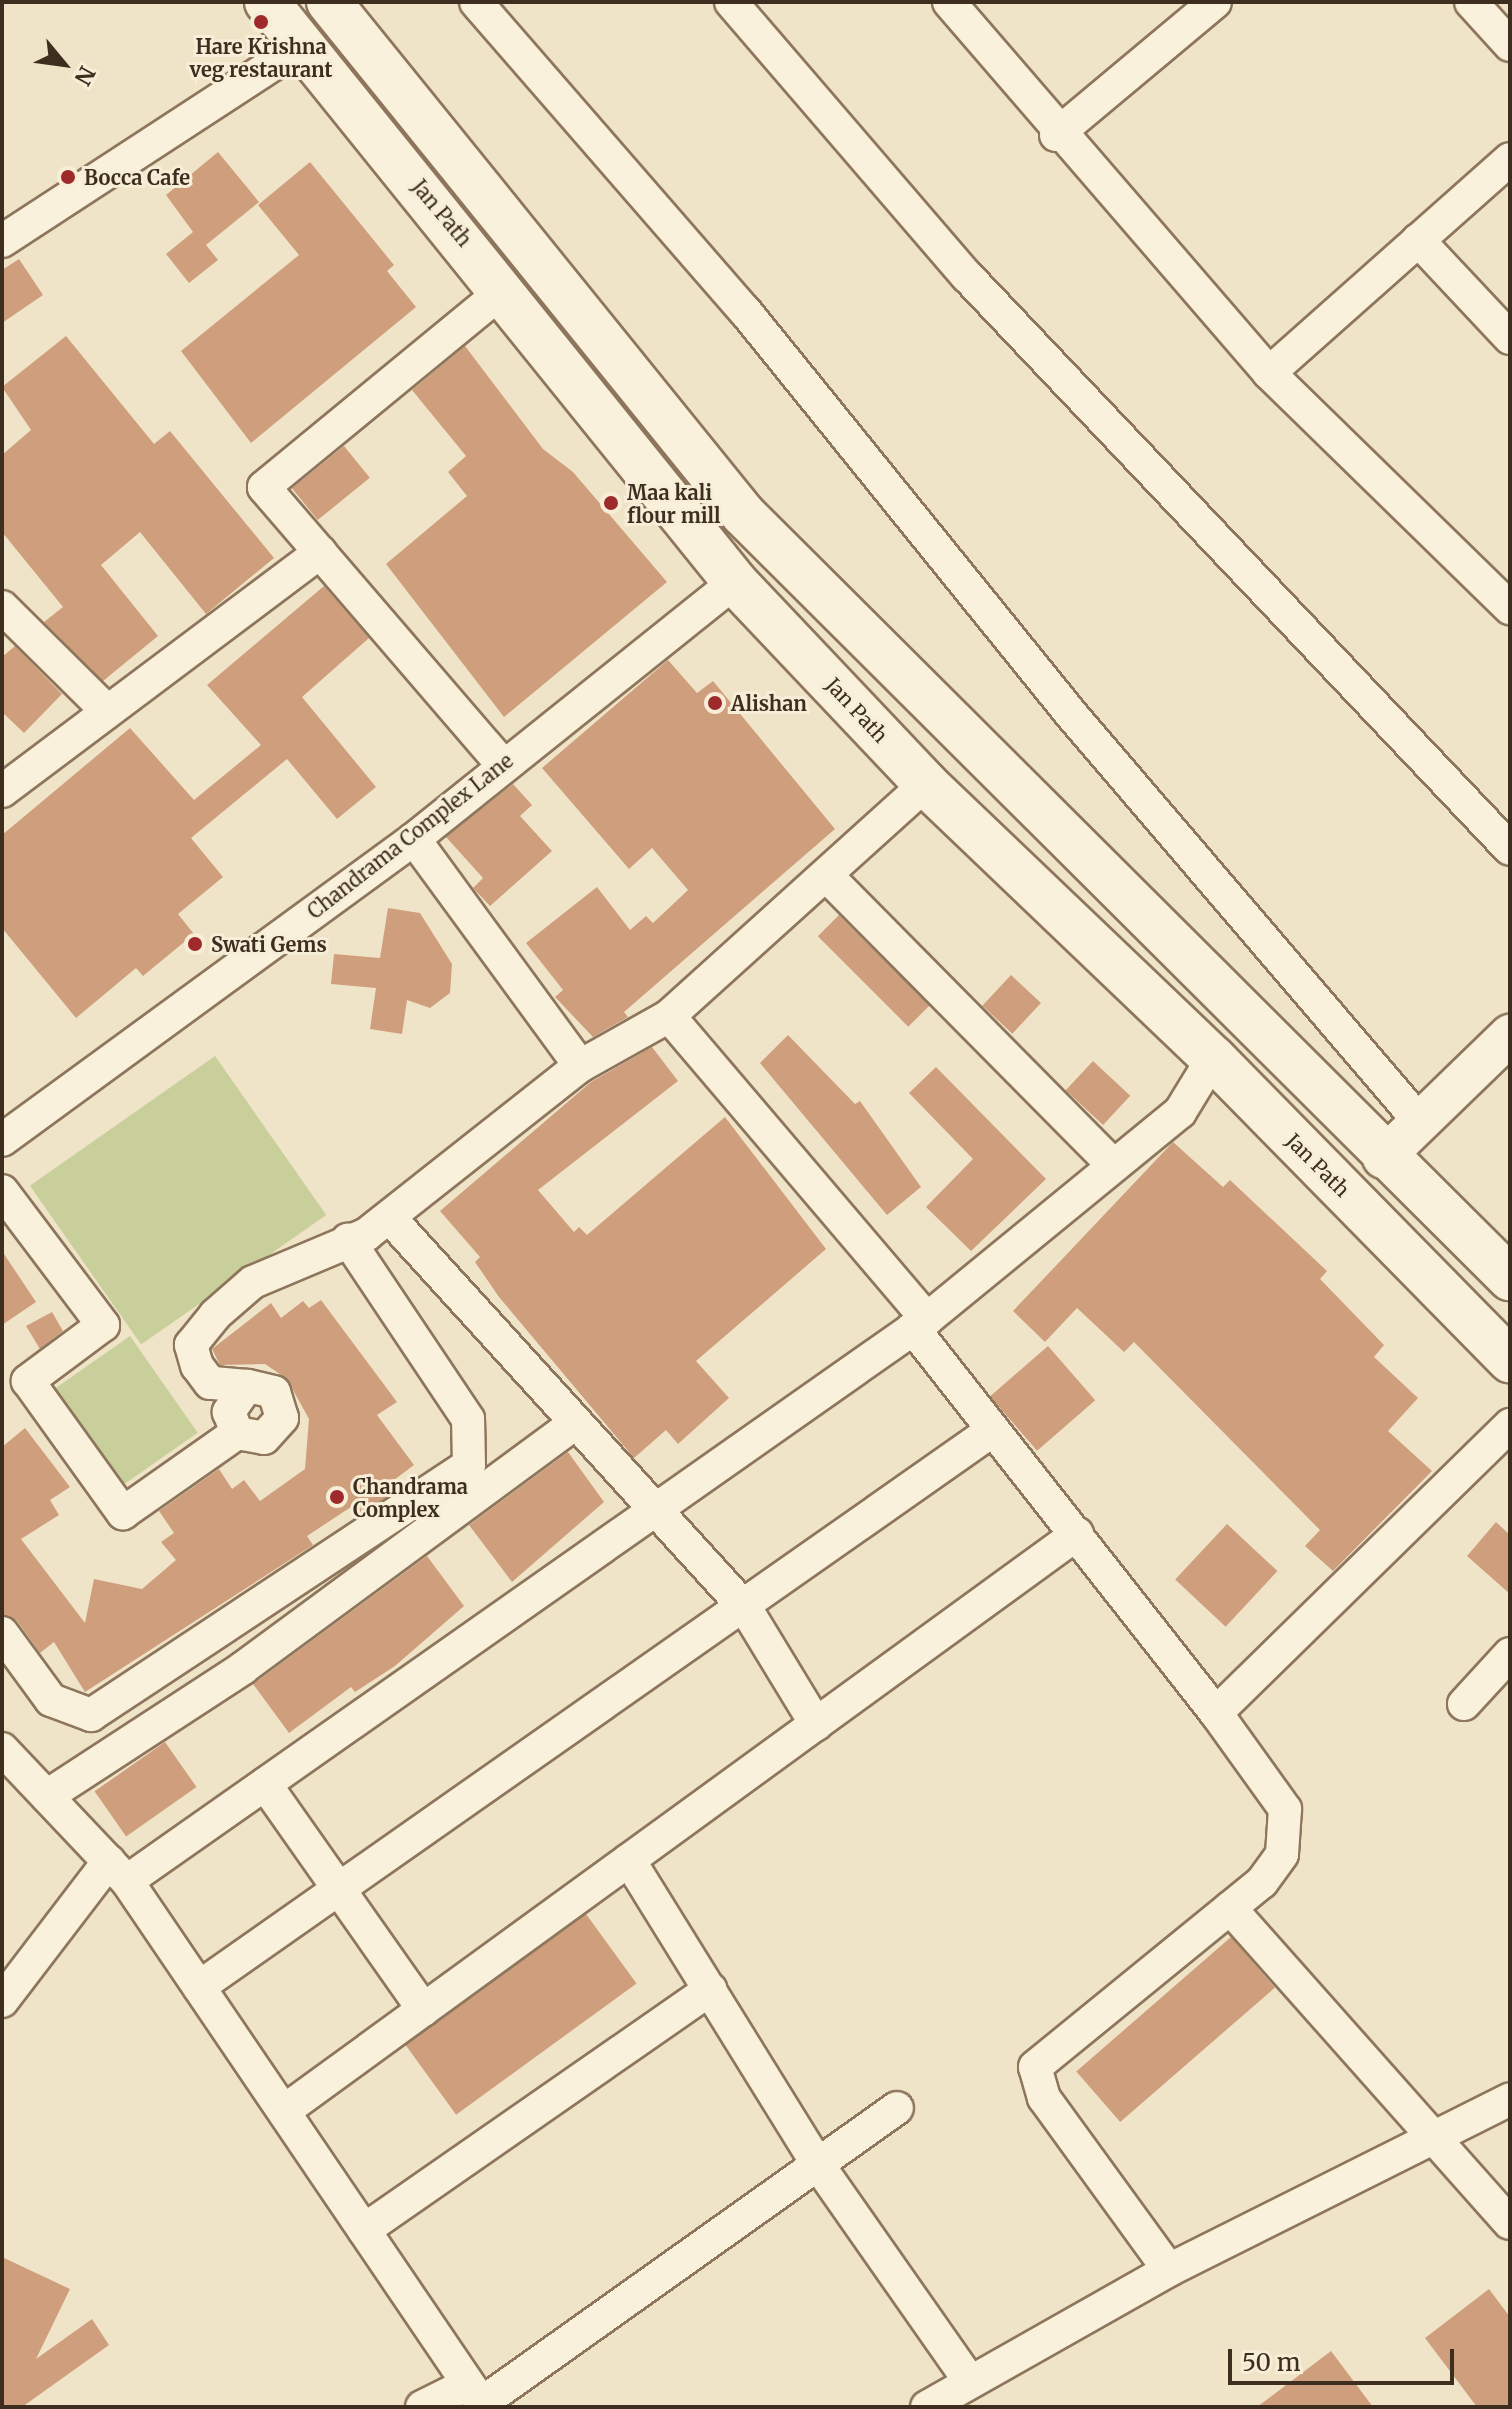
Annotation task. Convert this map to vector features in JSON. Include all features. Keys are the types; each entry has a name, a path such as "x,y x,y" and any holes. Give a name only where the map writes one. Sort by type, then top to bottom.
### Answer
{"main road":[{"name":"Jan Path","path":"267,2 505,289 735,582 926,784 1213,1058 1510,1360"},
{"path":"340,6 743,514 1383,1158 1510,1278"}],"street":[{"path":"476,2 745,311 1071,714 1420,1122"},
{"path":"731,2 967,276 1510,849"},
{"path":"949,2 1056,135 1269,373 1510,608"},
{"path":"1471,2 1510,45"},
{"path":"1056,135 1206,5"},
{"path":"2,241 303,45"},
{"path":"1269,373 1510,159"},
{"path":"1418,240 1510,338"},
{"path":"502,764 264,487 505,289"},
{"path":"2,791 320,552"},
{"name":"Chandrama Complex Lane","path":"2,1140 414,839 502,764 735,582"},
{"path":"2,607 107,711"},
{"path":"2,1191 103,1325 28,1381 123,1513 237,1433 264,1438 282,1418 274,1392 210,1383 191,1345 253,1282 348,1240 389,1217 580,1066 669,1016 828,877 926,784"},
{"path":"414,839 580,1066"},
{"path":"828,877 1111,1163"},
{"path":"669,1016 920,1323 993,1430 1216,1713 1285,1809 1282,1854 1230,1908 1035,2067 1044,2098 1169,2270"},
{"path":"1383,1158 1510,1035"},
{"path":"2,2001 118,1871 265,1784 920,1323 1111,1163 1180,1112 1213,1058"},
{"path":"389,1217 652,1512 746,1609 816,1724"},
{"path":"2,1633 51,1700 91,1715 469,1465 468,1419 348,1240"},
{"path":"237,1433 229,1412 247,1386"},
{"path":"47,1796 243,1668 574,1424"},
{"path":"1216,1713 1510,1425"},
{"path":"199,1987 338,1885 746,1609 993,1430"},
{"path":"284,2111 1077,1534"},
{"path":"1464,1704 1510,1654"},
{"path":"2,1749 118,1871 478,2398"},
{"path":"265,1784 424,2010"},
{"path":"629,1860 819,2166 969,2380"},
{"path":"1230,1908 1510,2223"},
{"path":"364,2230 711,1989"},
{"path":"927,2407 969,2380 1169,2270 1510,2099"},
{"path":"422,2407 478,2398 819,2166 897,2108"}],"green space":[{"path":"215,1056 326,1215 141,1345 30,1186"},
{"path":"130,1336 198,1433 114,1491 46,1395"}],"building":[{"path":"218,152 259,202 206,245 218,260 189,283 166,254 193,232 166,195"},
{"path":"310,162 394,265 387,271 416,307 251,443 181,351 299,255 258,205"},
{"path":"19,259 43,295 2,323 2,270"},
{"path":"66,336 154,444 170,431 274,558 206,614 140,532 101,565 158,636 103,681 44,622 63,607 2,532 2,455 31,430 2,387"},
{"path":"465,346 543,449 573,472 667,582 504,717 386,564 467,496 448,472 466,456 412,390"},
{"path":"344,446 370,478 318,520 292,488"},
{"path":"324,586 369,638 302,697 376,787 337,819 287,759 191,838 223,877 178,914 194,934 143,976 136,968 76,1018 2,928 2,835 130,728 194,800 261,745 207,685"},
{"path":"15,646 62,694 24,733 2,712 2,657"},
{"path":"668,660 697,693 713,681 835,829 624,1012 628,1017 593,1037 555,997 563,990 526,943 597,887 630,930 646,916 653,923 688,890 652,848 629,869 542,768"},
{"path":"513,784 532,805 520,816 552,851 490,906 473,888 483,878 446,837"},
{"path":"388,908 420,913 452,964 450,993 430,1008 407,1000 402,1034 370,1029 376,988 331,984 334,954 380,958"},
{"path":"839,915 930,1006 908,1027 818,936"},
{"path":"1011,975 1041,1003 1012,1034 982,1006"},
{"path":"788,1035 855,1104 860,1101 921,1187 887,1215 760,1063"},
{"path":"652,1047 678,1081 538,1190 574,1232 579,1227 587,1235 725,1117 826,1249 696,1361 729,1398 678,1444 666,1430 634,1458 499,1297 475,1262 480,1257 440,1211 591,1082"},
{"path":"1093,1061 1130,1096 1103,1125 1066,1090"},
{"path":"936,1067 1046,1179 971,1251 926,1207 973,1159 909,1093"},
{"path":"1173,1142 1223,1187 1230,1180 1327,1271 1320,1279 1384,1345 1374,1357 1418,1398 1388,1431 1432,1471 1333,1571 1305,1546 1320,1530 1134,1342 1124,1352 1077,1308 1045,1342 1013,1311"},
{"path":"2,1251 36,1302 2,1325"},
{"name":"Chandrama Complex","path":"321,1300 397,1402 377,1415 414,1465 394,1480 399,1489 361,1514 354,1505 307,1536 313,1545 85,1692 54,1642 40,1653 17,1621 2,1614 2,1447 25,1428 70,1487 50,1500 59,1515 21,1539 85,1623 94,1579 142,1589 176,1560 161,1542 174,1533 159,1511 219,1469 232,1489 244,1480 260,1501 305,1469 309,1419 287,1379 265,1364 220,1365 212,1349 271,1303 281,1318 303,1301 309,1308"},
{"path":"52,1312 63,1331 40,1349 26,1326"},
{"path":"1048,1346 1095,1400 1037,1451 990,1397"},
{"path":"568,1452 604,1502 512,1582 469,1525"},
{"path":"1496,1522 1510,1535 1510,1594 1467,1556"},
{"path":"1227,1524 1277,1571 1226,1627 1175,1580"},
{"path":"427,1556 464,1606 395,1666 355,1692 351,1687 289,1733 253,1684"},
{"path":"165,1742 197,1787 126,1836 95,1791"},
{"path":"586,1914 637,1984 456,2115 406,2045"},
{"path":"1231,1937 1275,1988 1120,2122 1076,2071"},
{"path":"2,2257 70,2289 36,2359 92,2319 109,2345 22,2407 2,2407"},
{"path":"1489,2289 1510,2317 1510,2407 1477,2407 1425,2338"},
{"path":"1331,2351 1373,2407 1257,2407"}],"place":[{"name":"Hare Krishna veg restaurant","path":"261,22"},
{"name":"Bocca Cafe","path":"68,177"},
{"name":"Maa kali flour mill","path":"611,503"},
{"name":"Alishan","path":"715,703"},
{"name":"Swati Gems","path":"195,944"},
{"name":"Chandrama Complex","path":"337,1497"}]}
